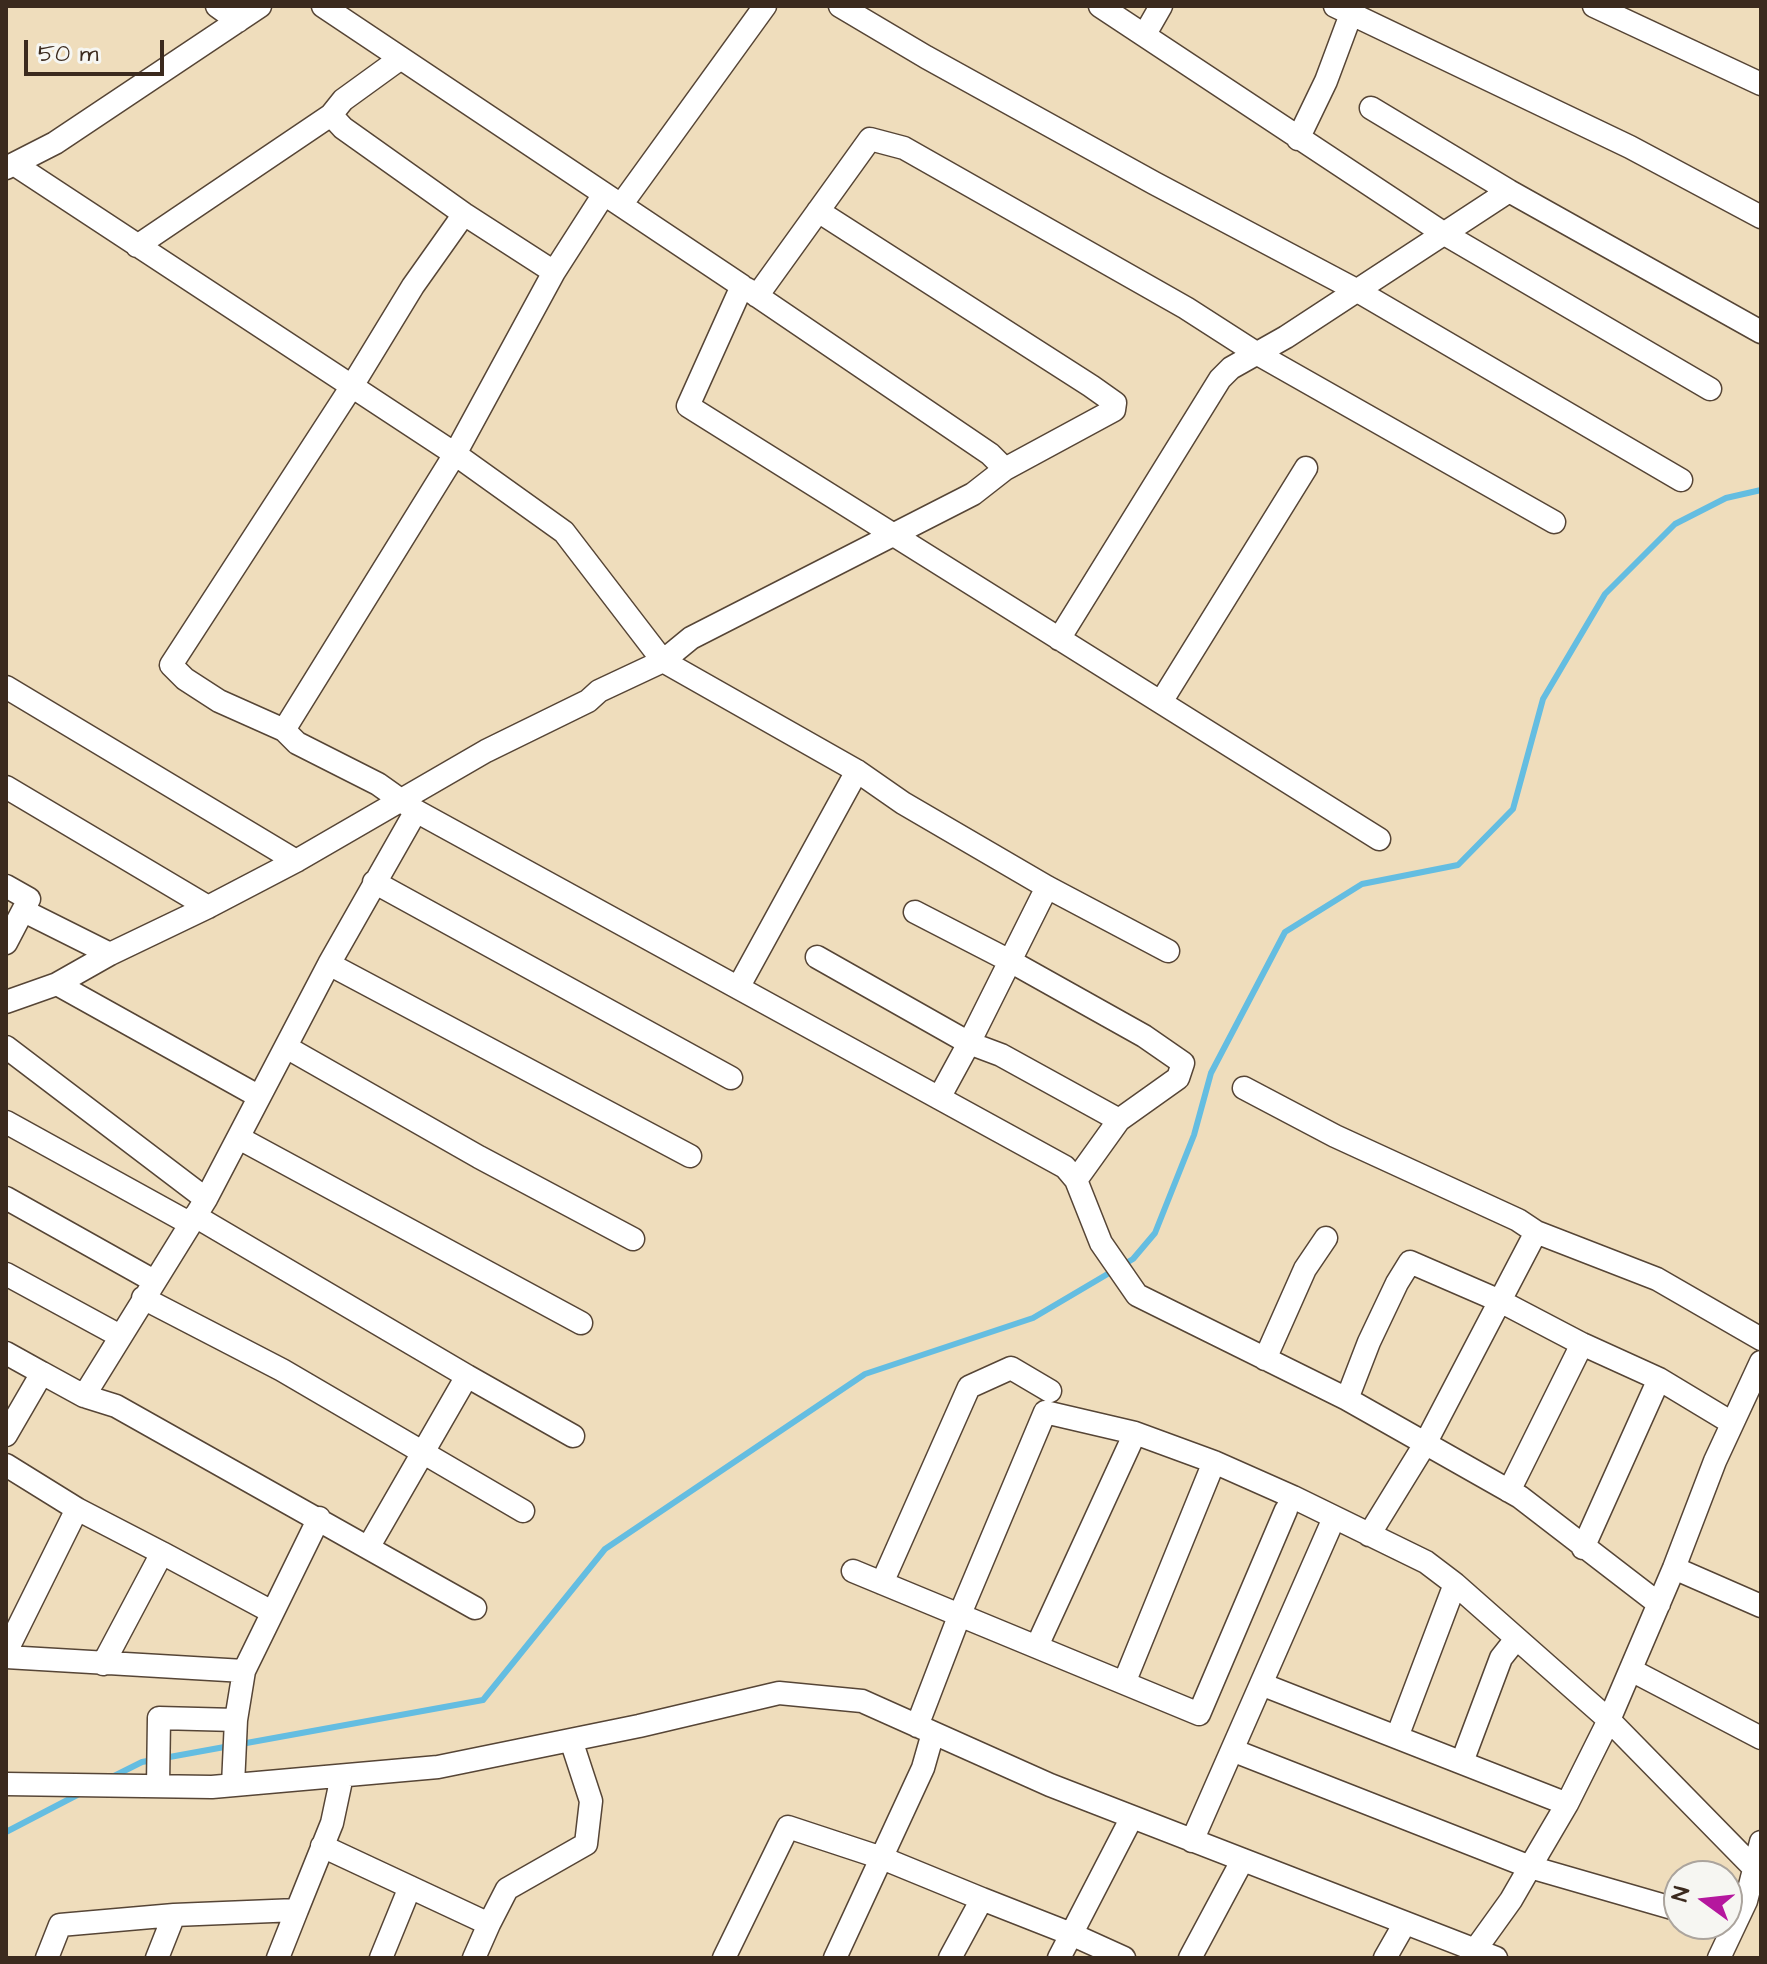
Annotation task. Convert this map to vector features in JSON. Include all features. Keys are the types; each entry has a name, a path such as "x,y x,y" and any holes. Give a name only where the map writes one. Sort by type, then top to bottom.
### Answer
{"street":[{"path":"217,6 238,21"},
{"path":"10,166 55,143 260,6"},
{"path":"323,6 990,454 1005,469"},
{"path":"284,730 455,454 554,272 765,6"},
{"path":"840,6 1154,183 1356,290 1681,480"},
{"path":"1100,6 1443,233 1710,389"},
{"path":"1145,34 1161,6"},
{"path":"1594,6 1761,84"},
{"path":"1298,139 1326,81 1343,10 1630,147 1761,217"},
{"path":"137,246 331,115 343,100 401,58"},
{"path":"1371,108 1509,191 1761,332"},
{"path":"331,115 343,128 464,214 554,272"},
{"path":"1379,839 688,406 749,291 818,211 870,139 904,148 1554,522"},
{"path":"10,166 455,454 564,532 663,661 857,771 903,803 1047,887 1168,951"},
{"path":"1059,639 1220,379 1231,368 1286,337 1509,191"},
{"path":"6,1002 57,984 110,954 409,806 486,751 663,661 691,638 973,494 1005,469 1114,410 1115,403 818,211"},
{"path":"464,214 413,286 352,386 171,665 185,679 219,701 284,730 297,743 378,784 409,806 1065,1167 1076,1180 1101,1243 1137,1295 1347,1399 1509,1491 1659,1604"},
{"path":"1161,702 1306,468"},
{"path":"6,687 296,861"},
{"path":"739,986 857,771"},
{"path":"6,787 208,907"},
{"path":"84,1396 239,1138 258,1096 374,882 409,806"},
{"path":"374,882 731,1078"},
{"path":"6,886 29,899 6,943"},
{"path":"939,1098 1047,887"},
{"path":"24,911 110,954"},
{"path":"915,912 1144,1036 1183,1063 1178,1078 1119,1120 1076,1180"},
{"path":"817,957 969,1043 1001,1055 1119,1120"},
{"path":"329,964 690,1156"},
{"path":"57,984 258,1096"},
{"path":"6,1047 197,1212"},
{"path":"286,1047 479,1157 633,1239"},
{"path":"1244,1088 1335,1136 1518,1220 1536,1232 1657,1279 1761,1339"},
{"path":"6,1122 197,1212 467,1376 573,1436"},
{"path":"239,1138 581,1323"},
{"path":"6,1198 148,1289 523,1511"},
{"path":"1369,1535 1425,1444 1536,1232"},
{"path":"1265,1359 1305,1269 1326,1238"},
{"path":"1347,1399 1369,1342 1408,1263 1425,1267 1500,1301 1582,1344 1659,1379 1732,1423"},
{"path":"6,1274 120,1336"},
{"path":"1509,1491 1582,1344"},
{"path":"6,1353 84,1396 116,1406 475,1608"},
{"path":"6,1784 116,1786 158,1779 233,1785 438,1767 779,1693 862,1701 1050,1785 1486,1954 1511,1900 1567,1804 1609,1720 1732,1423 1761,1364"},
{"path":"882,1583 969,1387 1011,1368 1050,1391"},
{"path":"6,1435 42,1373"},
{"path":"369,1546 467,1376"},
{"path":"1583,1548 1659,1379"},
{"path":"835,1958 923,1768 925,1729 960,1615 1045,1412 1135,1433 1214,1462 1426,1562 1609,1720 1757,1872"},
{"path":"1037,1646 1135,1433"},
{"path":"1124,1683 1214,1462"},
{"path":"6,1465 77,1509 272,1612"},
{"path":"77,1509 6,1655 103,1664 244,1671"},
{"path":"853,1571 1199,1714 1286,1510"},
{"path":"233,1785 236,1726 244,1671 319,1518"},
{"path":"1192,1841 1334,1518"},
{"path":"103,1664 162,1553"},
{"path":"1674,1568 1761,1606"},
{"path":"1397,1737 1455,1584"},
{"path":"1462,1762 1501,1658 1516,1639"},
{"path":"1631,1670 1761,1738"},
{"path":"1261,1684 1567,1804"},
{"path":"158,1779 159,1718 236,1726"},
{"path":"474,1958 507,1889 586,1844 591,1801 571,1740"},
{"path":"1232,1750 1530,1867 1663,1905"},
{"path":"278,1958 332,1823 342,1776"},
{"path":"1059,1958 1132,1817"},
{"path":"724,1958 788,1827 882,1858 1124,1958"},
{"path":"1743,1906 1757,1872 1761,1842"},
{"path":"322,1846 489,1924"},
{"path":"1190,1958 1242,1861"},
{"path":"381,1958 410,1887"},
{"path":"950,1958 982,1899"},
{"path":"47,1958 60,1925 174,1915 297,1910"},
{"path":"157,1958 174,1915"},
{"path":"1385,1958 1405,1923"}],"waterway":[{"path":"164,1758 483,1700 605,1549 865,1374 1033,1318 1133,1259 1155,1233 1194,1135 1211,1073 1285,932 1362,884 1458,865 1513,809 1543,699 1605,594 1675,524 1726,498 1761,490"},
{"path":"112,1777 153,1760"},
{"path":"6,1832 81,1793"}]}
